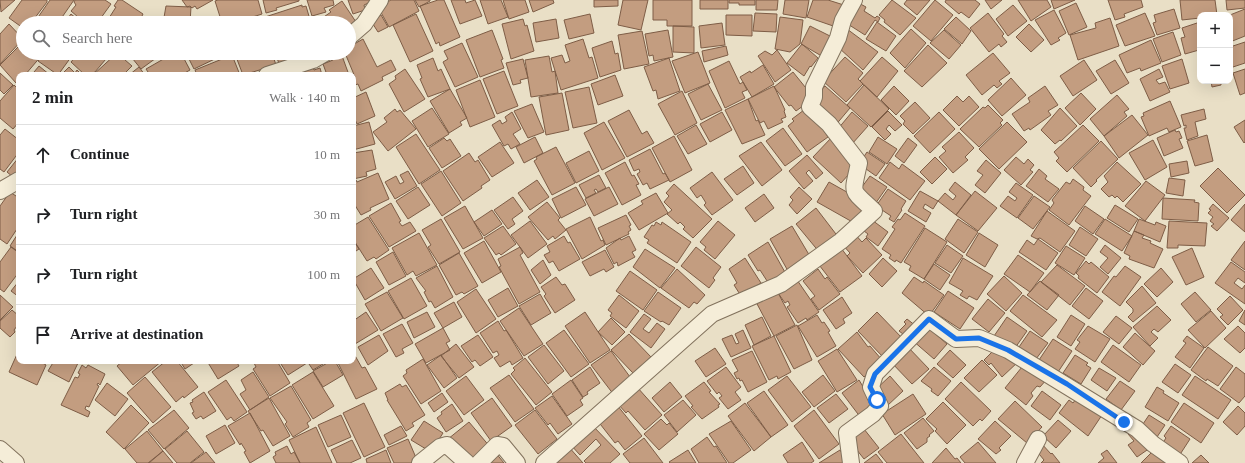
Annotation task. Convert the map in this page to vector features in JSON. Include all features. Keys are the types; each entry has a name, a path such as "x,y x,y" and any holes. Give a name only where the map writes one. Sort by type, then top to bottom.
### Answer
{"street":[{"path":"356,31 364,24 380,0"},
{"path":"544,463 712,314 781,284 841,241 874,211 856,195 853,190 858,163 830,124 810,107 814,97 814,87 838,38 843,20 854,0"},
{"path":"277,72 313,60"},
{"path":"0,191 16,182"},
{"path":"851,463 847,433 873,414 880,406 870,387 875,374 929,319 956,339 979,338 1008,350 1137,428 1153,444 1180,463"},
{"path":"1025,463 1038,439"},
{"path":"420,463 440,447 447,444 467,463"},
{"path":"479,463 497,445 500,445 503,446 517,463"},
{"path":"0,449 16,463"}],"building":[{"path":"0,0 15,0 1,12"},
{"path":"22,0 47,0 36,16 16,16 16,23 9,18"},
{"path":"50,0 74,0 63,16 39,16"},
{"path":"75,0 105,0 111,4 102,16 77,16 71,11 76,5 74,2"},
{"path":"118,0 122,0 143,14 142,16 110,16 116,7 114,6"},
{"path":"182,0 213,0 197,9 195,6 192,8 190,6 187,7"},
{"path":"258,0 262,14 256,16 220,16 215,1"},
{"path":"263,0 299,1 276,8 277,10 266,13"},
{"path":"307,0 333,0 334,5 324,8 326,12 312,16"},
{"path":"348,0 375,0 364,5 365,10 353,14"},
{"path":"391,0 414,0 419,11 389,27 378,7"},
{"path":"415,0 430,0 430,1 419,7"},
{"path":"438,0 444,0 460,37 440,46 439,42 436,44 420,6"},
{"path":"451,0 465,0 466,3 475,0 482,16 460,24"},
{"path":"480,0 501,0 508,17 488,24"},
{"path":"503,0 525,0 529,12 509,19"},
{"path":"529,0 553,0 554,3 533,12"},
{"path":"594,0 618,0 618,6 594,7"},
{"path":"623,0 648,0 641,30 618,25"},
{"path":"653,0 692,0 692,26 667,26 667,20 653,20"},
{"path":"700,0 728,0 728,9 700,9"},
{"path":"729,0 755,0 755,5 739,5 739,3 729,3"},
{"path":"756,0 778,0 777,10 756,10"},
{"path":"785,0 809,0 806,18 783,14"},
{"path":"813,0 828,0 847,6 839,28 807,17"},
{"path":"892,0 916,18 900,35 884,22 885,20 879,15"},
{"path":"907,0 930,0 917,15 904,4"},
{"path":"935,0 953,15 931,41 913,26"},
{"path":"946,0 975,0 980,4 969,18 961,12 959,14 945,2"},
{"path":"985,0 1002,0 991,9"},
{"path":"1018,0 1047,0 1051,7 1031,21"},
{"path":"1051,0 1075,0 1054,9"},
{"path":"1108,0 1141,0 1143,7 1124,14 1125,17 1115,20"},
{"path":"1180,0 1215,0 1217,12 1197,12 1197,18 1182,20"},
{"path":"1226,0 1245,0 1245,8 1227,10"},
{"path":"342,1 352,16 325,16 331,12 329,10"},
{"path":"855,1 866,7 864,11 875,18 877,16 880,18 878,22 875,20 865,35 843,21"},
{"path":"1076,3 1087,27 1069,35 1059,11"},
{"path":"302,5 302,7 306,6 309,16 268,16"},
{"path":"1013,5 1027,21 1008,36 996,19"},
{"path":"166,6 191,7 190,16 164,16"},
{"path":"1174,9 1180,28 1157,35 1153,23 1156,22 1154,15"},
{"path":"1245,9 1245,36 1233,41 1233,14"},
{"path":"1054,10 1066,33 1058,38 1060,40 1051,45 1035,20"},
{"path":"755,13 777,14 776,32 753,31"},
{"path":"988,13 1004,34 1002,36 1007,42 1001,47 999,44 989,52 970,28"},
{"path":"1145,13 1155,36 1125,46 1116,25"},
{"path":"416,14 433,51 410,62 393,25"},
{"path":"590,14 594,33 569,39 564,20"},
{"path":"381,15 388,27 378,32 371,21"},
{"path":"726,15 752,15 752,36 726,35"},
{"path":"780,17 803,20 800,44 790,52 775,49"},
{"path":"956,17 971,31 962,44 944,29"},
{"path":"1110,18 1119,46 1078,60 1070,35 1096,28 1095,23"},
{"path":"523,19 525,26 527,25 534,51 511,59 502,24"},
{"path":"556,19 559,38 536,42 533,23"},
{"path":"877,22 896,36 886,51 866,39"},
{"path":"722,23 725,45 701,48 699,26"},
{"path":"1197,23 1197,51 1185,54 1181,38 1185,37 1182,28"},
{"path":"9,24 16,32 16,47 0,64 0,34"},
{"path":"1029,24 1044,40 1031,52 1016,37"},
{"path":"673,26 694,27 694,53 673,52"},
{"path":"810,26 836,39 825,58 801,44"},
{"path":"847,29 878,52 863,70 838,47"},
{"path":"911,29 926,43 905,68 890,53"},
{"path":"492,30 503,59 501,60 504,68 480,77 466,40"},
{"path":"668,30 673,57 654,61 653,55 649,56 645,34"},
{"path":"944,30 961,45 949,59 930,43"},
{"path":"642,31 649,64 624,69 618,35"},
{"path":"1173,32 1181,55 1162,62 1153,39"},
{"path":"363,39 377,67 391,60 396,70 382,77 383,80 361,91 358,84 356,85 356,72 353,72 348,60 356,60 356,43"},
{"path":"583,39 589,58 592,57 598,78 561,90 551,58 562,55 565,63 570,61 565,45"},
{"path":"1151,40 1161,63 1141,71 1140,68 1127,73 1119,55"},
{"path":"612,41 615,54 618,53 621,70 600,77 592,48"},
{"path":"1245,42 1245,63 1233,67 1233,48 1233,46"},
{"path":"462,43 478,77 455,87 443,62 448,59 444,51"},
{"path":"802,44 818,58 811,67 810,66 804,76 787,63"},
{"path":"928,45 947,63 922,87 904,71"},
{"path":"726,46 728,55 704,62 702,51"},
{"path":"16,49 16,60 38,60 28,72 16,72 16,83 0,65"},
{"path":"777,50 791,70 775,82 758,56 765,51 772,55"},
{"path":"698,52 710,83 685,93 672,61"},
{"path":"993,53 1010,73 999,81 1002,84 997,88 994,85 982,95 966,75"},
{"path":"549,56 552,72 555,71 558,93 531,97 525,60"},
{"path":"845,57 863,73 858,79 863,84 846,102 823,81"},
{"path":"882,57 898,71 877,97 860,81"},
{"path":"433,58 438,71 441,69 450,89 428,97 420,79 422,78 417,65"},
{"path":"669,58 680,91 658,99 656,90 653,91 644,67"},
{"path":"523,59 528,78 520,80 521,83 513,85 506,63"},
{"path":"1182,59 1189,83 1170,89 1162,66"},
{"path":"69,60 60,72 54,72 38,61"},
{"path":"73,60 105,60 95,72 82,72 71,62"},
{"path":"109,60 125,60 132,66 126,72 96,72"},
{"path":"134,60 153,60 141,69"},
{"path":"162,60 185,60 190,70 186,72 148,72 146,69"},
{"path":"190,60 213,60 194,69"},
{"path":"220,60 234,60 239,72 196,72 195,70"},
{"path":"237,60 274,60 276,65 253,72 242,72"},
{"path":"278,60 298,60 280,66"},
{"path":"333,60 344,60 348,72 326,72 323,64"},
{"path":"1084,60 1097,80 1073,96 1060,76"},
{"path":"1115,60 1129,83 1111,94 1096,71"},
{"path":"729,61 740,84 743,82 747,90 742,92 745,98 725,108 709,71"},
{"path":"763,65 774,84 752,97 740,77 750,71 751,73"},
{"path":"39,66 46,72 34,72"},
{"path":"69,67 74,72 64,72"},
{"path":"139,67 143,72 133,72"},
{"path":"313,68 314,70 320,68 321,72 303,72"},
{"path":"405,69 425,99 404,112 389,84 396,79 395,76"},
{"path":"1159,69 1163,77 1156,80 1159,84 1165,82 1170,92 1150,101 1140,79"},
{"path":"1245,69 1245,93 1240,95 1233,73"},
{"path":"504,71 518,106 497,114 483,79"},
{"path":"793,72 814,98 796,111 791,105 789,106 774,87"},
{"path":"0,73 13,85 4,94 0,90"},
{"path":"615,75 623,96 598,105 591,84"},
{"path":"1011,78 1026,95 1002,116 988,100"},
{"path":"480,80 495,117 470,127 456,90"},
{"path":"708,84 722,110 701,120 688,94"},
{"path":"1212,84 1221,84 1221,85 1212,87"},
{"path":"14,85 16,87 16,126 13,129 0,118 0,101"},
{"path":"864,85 889,109 871,127 847,105"},
{"path":"774,86 785,110 786,117 781,119 783,122 768,129 764,121 760,123 748,99"},
{"path":"825,86 850,108 834,127 812,107 815,97"},
{"path":"894,86 909,101 896,115 881,100"},
{"path":"1045,86 1058,105 1048,111 1051,115 1030,130 1029,128 1024,131 1012,114 1030,102 1028,98"},
{"path":"589,87 597,123 573,128 565,92"},
{"path":"450,89 467,118 460,122 462,125 449,133 430,101"},
{"path":"682,91 697,123 675,135 658,104"},
{"path":"366,92 375,116 357,124 356,122 356,97"},
{"path":"562,93 569,130 546,135 539,97"},
{"path":"1081,93 1096,109 1080,125 1065,108"},
{"path":"1117,95 1129,109 1124,112 1127,116 1104,136 1090,119"},
{"path":"957,96 963,102 969,96 979,107 959,126 943,110"},
{"path":"748,99 756,121 758,120 765,135 742,144 725,110"},
{"path":"1170,101 1181,127 1169,132 1167,128 1149,136 1141,117 1144,116 1143,113"},
{"path":"915,102 930,118 913,134 903,124 905,121 900,116"},
{"path":"532,104 544,132 528,138 514,111"},
{"path":"988,105 1003,120 1000,123 1002,125 979,147 960,129 983,107 985,108"},
{"path":"808,107 828,137 807,152 788,126 794,121 792,119"},
{"path":"432,108 449,134 428,147 412,121"},
{"path":"1060,108 1077,126 1061,141 1060,140 1055,144 1041,130"},
{"path":"395,109 397,112 400,110 416,129 388,151 373,132 387,122 384,118"},
{"path":"1204,109 1206,119 1195,122 1198,136 1187,140 1184,128 1186,128 1186,125 1184,126 1181,115"},
{"path":"629,110 642,134 647,131 654,143 627,157 608,121"},
{"path":"888,111 902,125 895,131 889,125 886,129 891,134 885,140 872,127"},
{"path":"512,112 521,129 513,134 520,144 511,149 508,144 504,146 492,125 500,120 502,124 507,121 505,117"},
{"path":"722,112 732,130 710,142 700,124"},
{"path":"852,112 868,126 852,144 837,130"},
{"path":"939,112 955,129 930,153 914,136"},
{"path":"1132,115 1148,135 1119,158 1104,136"},
{"path":"1245,120 1245,142 1244,143 1234,127"},
{"path":"369,122 375,144 356,149 356,125"},
{"path":"604,122 625,158 602,170 584,133"},
{"path":"1007,122 1027,142 999,169 979,149"},
{"path":"696,125 707,144 688,154 677,136"},
{"path":"1083,125 1099,141 1067,172 1056,161 1059,158 1054,152"},
{"path":"783,128 802,154 785,166 766,141"},
{"path":"5,129 16,138 16,156 4,172 0,169 0,135"},
{"path":"1175,130 1176,132 1179,131 1182,138 1179,139 1183,148 1164,156 1157,138"},
{"path":"959,132 974,148 965,157 968,160 953,173 939,157 946,151 942,147"},
{"path":"416,134 440,170 419,184 396,147"},
{"path":"1207,135 1213,161 1195,166 1187,141"},
{"path":"674,136 692,170 670,182 652,148"},
{"path":"535,137 543,153 524,163 516,147"},
{"path":"832,137 858,164 841,183 813,157"},
{"path":"878,137 897,149 887,164 869,152"},
{"path":"444,138 447,141 450,139 461,156 442,168 429,148"},
{"path":"908,138 917,145 904,163 895,156"},
{"path":"1153,140 1167,167 1145,180 1129,153"},
{"path":"1101,141 1118,159 1096,180 1097,181 1091,187 1073,168"},
{"path":"500,142 514,163 492,177 478,157"},
{"path":"761,142 782,170 762,186 739,156"},
{"path":"556,147 575,183 552,195 534,161 537,159 536,157"},
{"path":"650,149 663,174 665,173 669,180 650,189 647,183 643,185 637,174 640,172 639,169 634,171 629,160"},
{"path":"372,150 376,169 366,172 367,176 356,178 356,153"},
{"path":"589,151 599,171 576,183 566,163"},
{"path":"867,152 885,164 876,176 859,164"},
{"path":"469,153 475,162 478,160 490,180 481,186 482,188 463,201 443,171"},
{"path":"807,155 823,173 816,179 809,170 806,173 813,181 804,189 789,171"},
{"path":"935,157 947,169 932,184 920,172"},
{"path":"1016,157 1024,164 1028,159 1034,165 1030,170 1033,172 1021,185 1004,170"},
{"path":"986,160 1001,173 985,193 975,185 983,175 977,171"},
{"path":"16,161 16,176 13,177 7,172"},
{"path":"1187,161 1189,173 1171,177 1169,164"},
{"path":"625,162 632,176 634,175 639,184 636,185 641,195 622,205 605,173"},
{"path":"890,162 899,169 902,164 925,181 910,200 879,178"},
{"path":"1117,162 1141,184 1123,202 1117,196 1115,198 1112,195 1109,197 1101,189 1108,182 1104,176"},
{"path":"743,166 754,183 737,195 724,179"},
{"path":"1218,168 1245,195 1227,213 1200,186"},
{"path":"1039,169 1047,176 1045,179 1059,189 1048,202 1026,186"},
{"path":"408,171 417,186 395,199 385,182 396,176 400,184 404,182 400,175"},
{"path":"441,171 461,203 442,216 421,184"},
{"path":"712,172 733,200 712,215 704,205 706,203 701,195 697,198 690,188"},
{"path":"378,173 389,199 370,208 371,210 361,215 356,207 356,180 357,182"},
{"path":"599,175 606,188 598,192 596,189 594,190 596,193 586,198 579,185"},
{"path":"870,176 887,187 873,207 856,195"},
{"path":"1169,178 1185,180 1183,196 1166,193"},
{"path":"1073,179 1084,187 1083,190 1091,196 1069,225 1049,210 1054,203 1052,200 1066,182 1070,184"},
{"path":"537,180 549,197 530,210 518,193"},
{"path":"1146,181 1165,195 1145,221 1125,206"},
{"path":"829,182 861,200 867,206 856,224 817,202"},
{"path":"955,182 971,195 956,215 938,201 945,193 953,200 956,196 949,190"},
{"path":"1016,183 1033,195 1017,218 1000,206 1008,196 1015,201 1017,198 1009,192"},
{"path":"674,184 712,219 693,238 683,229 685,227 680,222 678,224 667,214 672,210 664,202 669,196 666,193"},
{"path":"418,187 430,205 408,219 396,201"},
{"path":"576,187 586,205 561,218 552,199"},
{"path":"609,187 618,204 594,216 585,199"},
{"path":"799,187 812,199 797,214 789,205 793,200 790,197"},
{"path":"888,189 906,201 894,222 889,219 891,216 876,206"},
{"path":"920,191 938,201 933,209 925,204 923,208 931,213 926,222 908,211"},
{"path":"975,191 997,208 978,231 956,215"},
{"path":"10,192 16,196 16,230 7,244 0,239 0,206"},
{"path":"656,193 668,213 639,230 628,213 643,204 641,201"},
{"path":"764,194 774,208 755,222 745,208"},
{"path":"1034,196 1050,207 1033,229 1018,218"},
{"path":"513,197 523,211 512,219 515,224 508,229 494,210"},
{"path":"1163,198 1195,200 1194,202 1199,203 1198,221 1162,219"},
{"path":"547,202 560,218 558,220 566,230 555,239 553,236 548,240 528,217"},
{"path":"391,203 401,221 399,222 402,226 410,222 416,231 389,247 369,216"},
{"path":"1213,204 1229,218 1217,231 1211,226 1214,224 1210,221 1213,217 1208,213"},
{"path":"1245,204 1245,232 1231,220"},
{"path":"1115,205 1138,219 1129,232 1107,218"},
{"path":"465,206 483,238 463,249 444,218"},
{"path":"1085,206 1104,219 1093,234 1075,221"},
{"path":"816,208 839,238 820,253 796,224"},
{"path":"492,210 502,224 484,236 474,222"},
{"path":"1047,211 1075,231 1060,252 1040,238 1037,239 1031,236"},
{"path":"905,213 925,226 901,263 896,260 895,262 889,258 891,255 882,249 895,229 892,227"},
{"path":"626,215 631,225 629,226 631,230 628,232 629,234 606,245 598,228"},
{"path":"368,217 389,250 376,259 374,257 367,261 356,244 356,224"},
{"path":"590,217 601,241 603,240 605,245 582,259 566,229"},
{"path":"868,217 888,232 878,246 866,237 868,234 860,228"},
{"path":"441,219 460,252 439,264 428,247 431,245 422,230"},
{"path":"958,219 978,232 964,253 945,239"},
{"path":"1105,219 1132,236 1122,251 1095,234"},
{"path":"1139,219 1155,225 1156,222 1166,226 1160,242 1134,231"},
{"path":"530,221 547,244 528,258 511,235"},
{"path":"718,221 735,235 715,259 704,250 706,247 700,242"},
{"path":"1169,221 1207,223 1205,246 1178,245 1178,248 1167,248"},
{"path":"656,222 661,225 662,222 691,242 677,263 647,243 649,240 644,237 652,225 654,226"},
{"path":"503,226 516,244 501,255 499,253 496,255 484,238"},
{"path":"792,226 811,258 788,271 770,239"},
{"path":"1080,227 1098,239 1086,256 1069,245"},
{"path":"925,228 947,242 924,279 909,270 911,266 904,262"},
{"path":"1134,231 1144,235 1142,238 1151,241 1150,243 1163,249 1154,268 1129,259 1130,256 1124,253"},
{"path":"853,232 862,242 866,238 882,255 863,273 847,256 850,253 841,243"},
{"path":"419,233 437,265 416,276 413,271 407,275 392,248"},
{"path":"979,233 998,245 985,267 966,255"},
{"path":"564,236 568,243 570,242 580,259 559,271 553,261 549,263 544,255 550,252 547,246"},
{"path":"629,236 636,250 632,252 635,257 618,266 617,262 614,264 606,248 620,238 621,240"},
{"path":"16,237 16,250 10,246"},
{"path":"1038,239 1058,253 1046,270 1019,252 1027,240 1034,245"},
{"path":"484,241 501,272 482,283 464,253"},
{"path":"1245,241 1245,270 1231,260"},
{"path":"768,242 786,274 769,284 760,270 758,271 748,255"},
{"path":"838,244 862,276 840,292 816,261"},
{"path":"947,245 963,256 951,273 935,263"},
{"path":"1105,245 1121,258 1108,274 1100,267 1108,258 1100,252"},
{"path":"1066,246 1085,258 1074,275 1055,263"},
{"path":"11,247 16,251 16,276 4,292 0,289 0,262"},
{"path":"520,247 523,253 520,255 540,292 519,304 499,267 501,266 498,259"},
{"path":"696,247 721,267 713,278 715,280 709,288 681,266"},
{"path":"1192,248 1204,277 1186,285 1172,257"},
{"path":"645,249 675,268 660,288 633,267"},
{"path":"605,250 614,267 606,272 604,269 590,276 582,262"},
{"path":"393,252 406,276 389,285 376,262"},
{"path":"459,253 478,286 464,294 462,292 456,295 439,265"},
{"path":"1018,255 1044,273 1030,292 1004,274"},
{"path":"745,258 761,283 741,296 734,285 737,283 729,269"},
{"path":"883,258 897,271 882,287 869,274"},
{"path":"963,258 993,276 977,300 969,296 967,299 960,295 963,291 949,283"},
{"path":"543,260 551,275 540,284 531,270"},
{"path":"1086,261 1089,264 1091,262 1109,277 1097,293 1078,278 1079,276 1076,273"},
{"path":"1231,262 1245,272 1245,283 1238,278 1234,283 1242,289 1245,285 1245,304 1215,283"},
{"path":"934,264 950,275 940,290 924,279"},
{"path":"1057,265 1085,286 1070,305 1041,282"},
{"path":"437,266 453,297 435,308 431,301 429,302 424,292 426,291 416,278"},
{"path":"1125,266 1141,277 1120,306 1102,292 1114,276 1116,277"},
{"path":"371,268 384,288 365,300 356,284 356,277"},
{"path":"1161,268 1173,282 1157,297 1144,284"},
{"path":"677,269 705,295 697,304 694,302 689,308 661,288"},
{"path":"818,269 825,279 827,277 840,294 819,310 811,299 815,296 803,281"},
{"path":"630,271 657,290 643,310 616,291"},
{"path":"1004,276 1022,293 1006,311 987,294"},
{"path":"556,277 562,285 565,284 575,300 555,313 544,296 546,294 541,287"},
{"path":"795,277 819,312 807,320 806,318 798,323 787,307 790,305 788,301 785,303 776,290"},
{"path":"914,277 923,283 924,281 944,295 929,316 902,293"},
{"path":"411,278 427,306 404,319 388,291"},
{"path":"1040,281 1059,295 1047,310 1027,295"},
{"path":"16,285 16,295 11,291"},
{"path":"1142,286 1156,303 1133,322 1128,317 1133,312 1133,309 1126,302"},
{"path":"508,288 518,306 498,317 488,300"},
{"path":"1086,288 1103,301 1089,319 1072,306"},
{"path":"476,289 496,319 476,333 457,302"},
{"path":"777,291 795,325 774,336 756,302"},
{"path":"948,291 974,308 960,329 934,312"},
{"path":"387,292 403,318 381,331 365,304"},
{"path":"658,292 681,308 669,325 662,321 661,322 644,311"},
{"path":"1195,292 1211,310 1196,322 1181,304"},
{"path":"540,294 551,313 531,325 519,306"},
{"path":"0,295 13,307 0,320"},
{"path":"619,295 639,311 626,328 610,316 612,313 608,310"},
{"path":"1023,295 1057,320 1042,337 1010,311"},
{"path":"1230,296 1243,310 1228,325 1220,317 1223,315 1217,309"},
{"path":"842,297 852,313 843,319 845,323 836,329 823,310"},
{"path":"988,299 1005,313 989,332 972,319"},
{"path":"454,302 462,317 443,328 434,313"},
{"path":"1157,306 1171,320 1158,332 1154,329 1151,332 1158,338 1150,346 1133,327"},
{"path":"519,308 543,344 524,356 500,321"},
{"path":"12,310 16,313 15,332 10,337 0,328 0,321"},
{"path":"1245,310 1245,325 1239,321"},
{"path":"1211,311 1226,328 1205,348 1188,330"},
{"path":"366,312 378,330 356,343 356,319"},
{"path":"427,312 435,327 414,338 407,322"},
{"path":"585,312 610,350 590,363 565,326"},
{"path":"877,312 903,339 884,358 858,331"},
{"path":"644,314 651,319 643,329 649,333 657,323 665,329 651,348 630,332"},
{"path":"817,315 830,331 828,332 836,346 817,357 798,326"},
{"path":"1071,315 1085,324 1071,346 1057,337"},
{"path":"1116,316 1132,328 1119,344 1103,332"},
{"path":"762,317 771,336 754,345 745,325"},
{"path":"1007,317 1027,331 1015,348 994,336"},
{"path":"611,318 625,332 612,345 598,332"},
{"path":"907,319 916,326 907,337 899,331 906,324 904,322"},
{"path":"498,321 504,331 506,330 523,358 512,365 510,361 500,367 494,358 499,355 497,351 493,353 480,333"},
{"path":"402,324 413,343 402,349 404,353 396,357 383,334"},
{"path":"797,325 812,360 794,369 776,336"},
{"path":"925,325 947,344 934,359 912,340"},
{"path":"1088,326 1110,339 1095,362 1075,349 1080,342 1077,340"},
{"path":"1238,326 1245,333 1245,348 1240,353 1224,339"},
{"path":"443,328 450,341 446,343 450,350 426,363 415,344"},
{"path":"564,330 589,364 571,377 546,343"},
{"path":"743,330 751,348 731,357 722,339 732,335 736,344 739,343 735,334"},
{"path":"1030,331 1048,343 1036,359 1019,347"},
{"path":"857,332 868,347 870,346 882,360 864,377 838,349"},
{"path":"1135,333 1155,351 1143,365 1123,347"},
{"path":"629,334 651,357 633,373 611,350"},
{"path":"379,335 388,351 368,365 358,347"},
{"path":"478,335 493,357 480,366 475,360 472,362 461,346"},
{"path":"774,336 791,372 778,379 777,376 769,380 752,346"},
{"path":"1187,336 1204,348 1190,368 1175,357 1186,343 1183,341"},
{"path":"1053,339 1072,351 1058,372 1039,360"},
{"path":"456,344 474,367 459,378 441,356"},
{"path":"544,345 564,371 548,384 528,357"},
{"path":"906,345 929,369 912,384 889,360"},
{"path":"1113,345 1141,365 1129,382 1101,362"},
{"path":"997,347 1019,361 1002,377 991,363 989,365 984,360"},
{"path":"1208,347 1233,366 1218,386 1207,379 1206,381 1191,370"},
{"path":"715,348 726,364 706,377 695,361"},
{"path":"837,349 857,380 837,392 818,361"},
{"path":"950,350 966,365 953,378 937,364"},
{"path":"611,351 633,381 614,395 591,365"},
{"path":"752,351 767,382 748,392 742,380 740,381 739,378 737,379 734,373 738,371 732,360"},
{"path":"441,355 457,378 444,388 427,365"},
{"path":"1075,355 1088,363 1086,365 1091,368 1081,384 1063,373"},
{"path":"16,356 16,364 46,365 37,385 9,372"},
{"path":"356,357 362,368 365,367 377,389 356,399 338,364 356,364"},
{"path":"525,358 552,392 536,405 511,374 515,370 513,368"},
{"path":"423,359 441,391 421,404 403,376 407,373 406,370"},
{"path":"982,360 997,375 979,392 964,378"},
{"path":"1026,362 1047,379 1040,387 1037,386 1031,393 1033,396 1026,405 1005,388"},
{"path":"52,364 78,364 69,382 48,371"},
{"path":"119,364 158,364 133,385 117,366"},
{"path":"162,364 179,364 198,387 184,398 183,396 176,402 152,372"},
{"path":"182,364 192,364 185,369"},
{"path":"209,364 238,364 239,366 218,379"},
{"path":"254,364 279,364 290,383 270,396 253,369 256,367"},
{"path":"281,364 305,364 288,375"},
{"path":"309,364 323,364 313,370"},
{"path":"326,364 337,364 343,375 323,387 313,371"},
{"path":"1175,364 1191,375 1178,393 1162,382"},
{"path":"82,365 86,368 88,365 105,374 100,385 98,383 97,385 99,386 89,407 86,406 85,409 90,412 88,417 61,405 75,377 78,378 80,374 78,373"},
{"path":"590,367 600,383 587,392 588,394 583,397 572,380"},
{"path":"726,367 741,387 735,392 741,400 728,409 719,398 722,396 719,392 717,394 707,381"},
{"path":"934,367 951,381 938,396 931,391 932,389 921,381"},
{"path":"1236,367 1245,374 1245,396 1239,403 1220,389"},
{"path":"1099,368 1116,378 1107,391 1091,380"},
{"path":"253,372 269,397 250,410 240,394 246,390 241,380"},
{"path":"313,372 334,406 313,419 292,385"},
{"path":"509,375 534,409 515,422 490,388"},
{"path":"823,375 835,391 814,407 802,392"},
{"path":"466,376 484,400 464,415 446,391"},
{"path":"787,376 811,407 792,422 768,390"},
{"path":"890,376 903,391 887,406 874,391"},
{"path":"1195,376 1231,400 1218,419 1182,395"},
{"path":"145,377 171,407 153,423 127,393"},
{"path":"226,380 247,412 234,421 231,417 227,420 208,392"},
{"path":"571,380 583,398 580,400 583,405 567,416 552,394"},
{"path":"859,380 868,395 878,406 861,418 842,393"},
{"path":"1120,381 1135,391 1121,410 1106,399"},
{"path":"670,382 682,397 664,412 652,398"},
{"path":"704,382 711,391 709,392 720,404 718,405 719,407 702,419 691,407 693,406 685,396"},
{"path":"961,382 991,411 982,421 980,419 973,426 945,399"},
{"path":"107,383 128,399 115,416 95,400"},
{"path":"400,384 402,387 406,385 425,415 412,423 414,426 406,431 387,400 385,393"},
{"path":"291,386 311,420 307,423 309,427 293,437 285,424 287,422 270,398"},
{"path":"637,387 662,415 645,430 628,411 626,413 618,404"},
{"path":"1157,387 1164,391 1163,393 1179,403 1168,421 1145,407"},
{"path":"764,391 788,425 771,437 747,403"},
{"path":"1042,391 1061,405 1050,420 1031,406"},
{"path":"204,392 216,411 203,419 201,416 196,419 192,413 194,412 190,403"},
{"path":"442,393 448,402 434,412 428,403"},
{"path":"836,394 848,409 829,423 817,408"},
{"path":"913,394 926,414 895,435 882,414"},
{"path":"1079,395 1102,415 1088,436 1059,413 1069,400 1073,403"},
{"path":"552,396 572,424 558,434 550,423 548,425 535,408"},
{"path":"269,398 290,436 273,446 248,411"},
{"path":"492,398 512,426 491,441 471,413"},
{"path":"683,400 696,415 677,432 664,415"},
{"path":"1015,401 1042,427 1027,443 998,419"},
{"path":"943,402 966,425 947,444 935,431 937,429 926,419"},
{"path":"364,403 385,447 364,457 343,413"},
{"path":"745,403 771,437 754,451 728,416"},
{"path":"1184,403 1214,423 1201,443 1171,422"},
{"path":"452,404 463,421 446,432 437,418 442,414 441,412"},
{"path":"131,405 149,423 124,449 106,432"},
{"path":"617,405 642,436 625,450 618,441 615,443 597,420"},
{"path":"1238,406 1245,413 1245,426 1237,435 1223,422"},
{"path":"174,410 189,428 164,449 148,430"},
{"path":"535,410 557,439 538,454 515,425"},
{"path":"814,410 839,444 819,459 794,426"},
{"path":"250,413 270,451 250,463 244,452 246,451 241,443 240,445 228,426"},
{"path":"341,415 351,437 328,447 318,425"},
{"path":"1149,415 1165,425 1155,440 1141,427"},
{"path":"923,418 934,431 927,438 927,442 917,449 904,433"},
{"path":"661,419 667,425 669,423 678,434 659,450 644,434"},
{"path":"1058,420 1071,431 1056,448 1043,436"},
{"path":"424,421 443,433 431,452 411,440"},
{"path":"731,421 751,450 733,463 729,463 709,434"},
{"path":"995,421 1011,436 999,448 1001,450 996,454 978,439"},
{"path":"469,422 491,448 475,462 462,447 459,449 448,439"},
{"path":"591,424 620,454 610,463 586,463 584,461 601,445 596,439 580,455 570,444"},
{"path":"225,425 235,443 216,454 206,436"},
{"path":"401,426 407,436 389,445 384,435"},
{"path":"1171,426 1190,439 1179,456 1162,444 1166,438 1164,436"},
{"path":"316,427 332,463 300,463 289,440"},
{"path":"864,429 879,448 864,459 849,440"},
{"path":"1135,429 1150,448 1137,457 1128,445 1134,441 1128,434"},
{"path":"147,431 163,451 148,463 137,463 125,449"},
{"path":"187,431 204,452 190,463 177,463 165,449"},
{"path":"901,434 924,463 887,463 878,452"},
{"path":"707,437 714,447 716,446 727,463 699,463 691,449"},
{"path":"644,438 663,463 630,463 623,454"},
{"path":"408,439 417,460 413,463 394,463 387,448"},
{"path":"352,440 361,458 350,463 337,463 331,450"},
{"path":"802,442 814,461 811,463 788,463 783,455"},
{"path":"978,442 996,463 965,463 960,457"},
{"path":"1041,443 1060,463 1041,463 1044,460 1035,449"},
{"path":"287,446 291,454 294,452 300,463 276,463 273,457 276,455 275,452"},
{"path":"568,446 583,463 547,463"},
{"path":"946,448 955,459 957,458 961,463 932,463"},
{"path":"1155,449 1169,463 1141,463"},
{"path":"386,450 391,463 367,463 366,459"},
{"path":"688,450 696,463 669,462"},
{"path":"840,450 848,463 819,463"},
{"path":"1107,450 1117,463 1098,463 1104,458 1101,454"},
{"path":"163,451 173,463 149,463"},
{"path":"206,452 215,463 191,463"},
{"path":"495,452 504,463 482,463"},
{"path":"876,454 883,463 864,463"},
{"path":"1201,455 1209,463 1192,463"}],"route":[{"path":"877,400 870,387 875,374 883,364 929,319 956,339 979,338 1008,350 1067,384 1124,422"}]}
